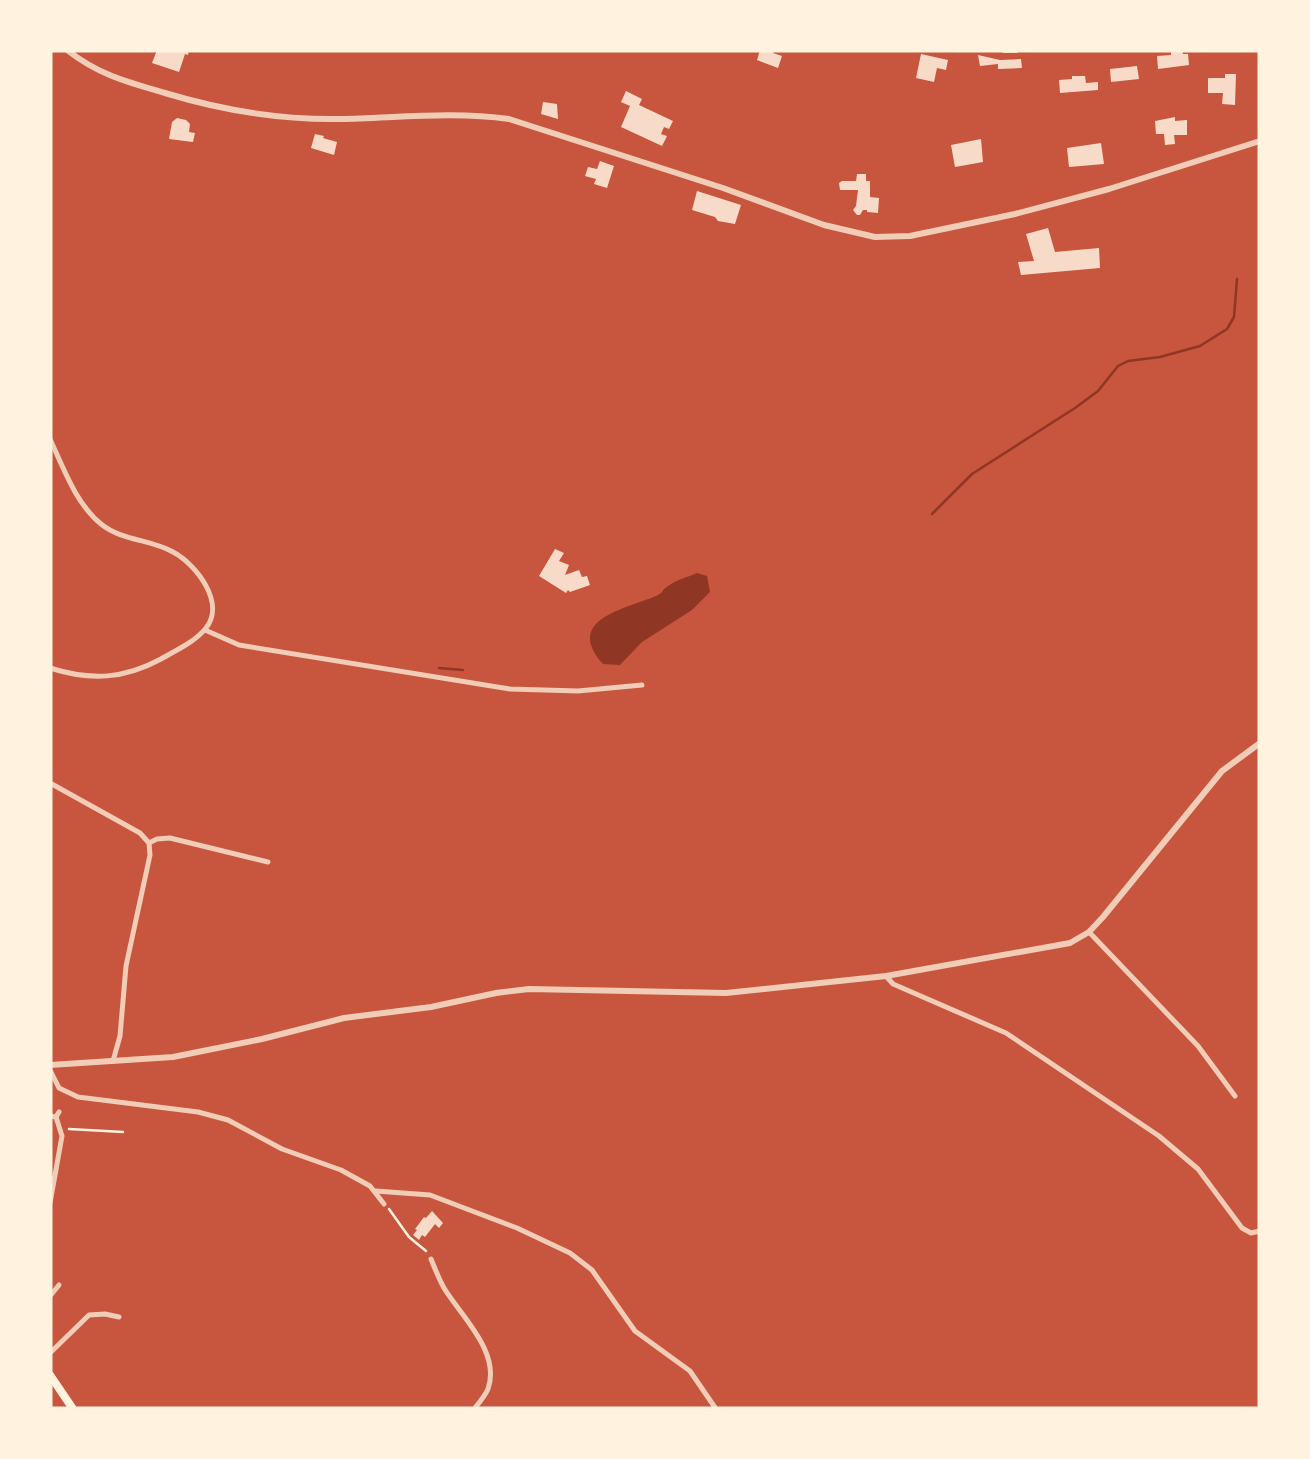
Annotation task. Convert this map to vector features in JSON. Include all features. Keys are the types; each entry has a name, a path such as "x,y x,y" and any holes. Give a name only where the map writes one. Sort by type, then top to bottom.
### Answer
{"main road":[{"path":"50,1375 73,1409"}],"street":[{"path":"1004,50 1016,50"},
{"path":"70,51 112,78 246,112 301,118 469,115 509,119 724,188 824,225 875,237 910,236 1015,214 1260,141"},
{"path":"50,438 83,504 98,522 112,532 171,550 186,560 211,600 210,622 205,630 130,674 88,677 50,668"},
{"path":"205,630 239,645 510,688 578,690 642,685"},
{"path":"716,1409 690,1371 635,1331 592,1270 570,1254 517,1228 430,1196 376,1191 341,1170 282,1149 228,1120 198,1112 78,1097 59,1088 50,1067 173,1056 344,1018 431,1007 496,993 726,992 886,976 1058,946 1089,932 1222,771 1260,744"},
{"path":"50,783 140,832 149,844 113,1061"},
{"path":"149,844 170,838 268,862"},
{"path":"1089,932 1198,1046 1234,1096"},
{"path":"886,976 893,984 1006,1032 1144,1126 1198,1169 1242,1228 1250,1233 1260,1231"},
{"path":"50,1203 62,1136 55,1115"},
{"path":"376,1191 384,1204"},
{"path":"431,1259 488,1359 488,1390 474,1409"},
{"path":"50,1296 59,1285"},
{"path":"50,1353 90,1315 119,1318"}],"path":[{"path":"68,1130 122,1132"},
{"path":"384,1204 431,1259"}],"shaded area":[{"path":"697,573 707,576 710,592 692,610 642,642 620,665 603,664 593,649 590,636 594,626 616,611 656,596 671,584"}],"building":[{"path":"157,50 189,50 179,72 152,63"},
{"path":"760,50 774,50 782,56 778,68 757,60"},
{"path":"1182,50 1188,54 1189,65 1158,69 1157,56"},
{"path":"921,54 948,60 946,70 937,68 934,82 916,78"},
{"path":"978,55 1021,59 1022,68 980,66"},
{"path":"1137,66 1139,79 1111,82 1110,69"},
{"path":"1225,74 1236,74 1235,105 1222,104 1223,93 1208,93 1208,78 1225,78"},
{"path":"1085,76 1086,83 1098,82 1098,90 1060,93 1059,80"},
{"path":"626,91 642,99 639,105 673,121 669,129 664,127 661,134 667,136 662,146 621,127 630,106 621,102"},
{"path":"543,102 557,104 558,119 541,114"},
{"path":"1175,117 1175,121 1187,120 1187,135 1174,135 1175,144 1165,145 1164,134 1156,134 1155,121"},
{"path":"177,118 190,124 189,132 195,133 193,142 169,139 172,122"},
{"path":"315,134 337,142 334,155 311,148"},
{"path":"981,139 983,162 955,167 951,145"},
{"path":"1101,143 1104,164 1069,167 1067,148"},
{"path":"600,161 614,166 607,188 585,176 588,167 597,169"},
{"path":"857,174 866,174 866,181 870,181 870,197 879,198 878,213 863,210 857,215 853,210 858,190 840,190 839,183 856,181"},
{"path":"697,191 741,205 735,224 692,210"},
{"path":"1048,228 1055,252 1099,248 1100,268 1021,275 1018,262 1034,261 1026,234"},
{"path":"555,549 564,553 559,561 569,565 565,575 579,570 590,585 566,593 539,576"},
{"path":"432,1211 443,1223 439,1228 435,1224 419,1240 413,1235 415,1229"}],"waterway":[{"path":"932,514 972,474 1098,391 1118,366 1200,346 1227,329 1234,317 1237,279"},
{"path":"439,668 463,670"}]}
